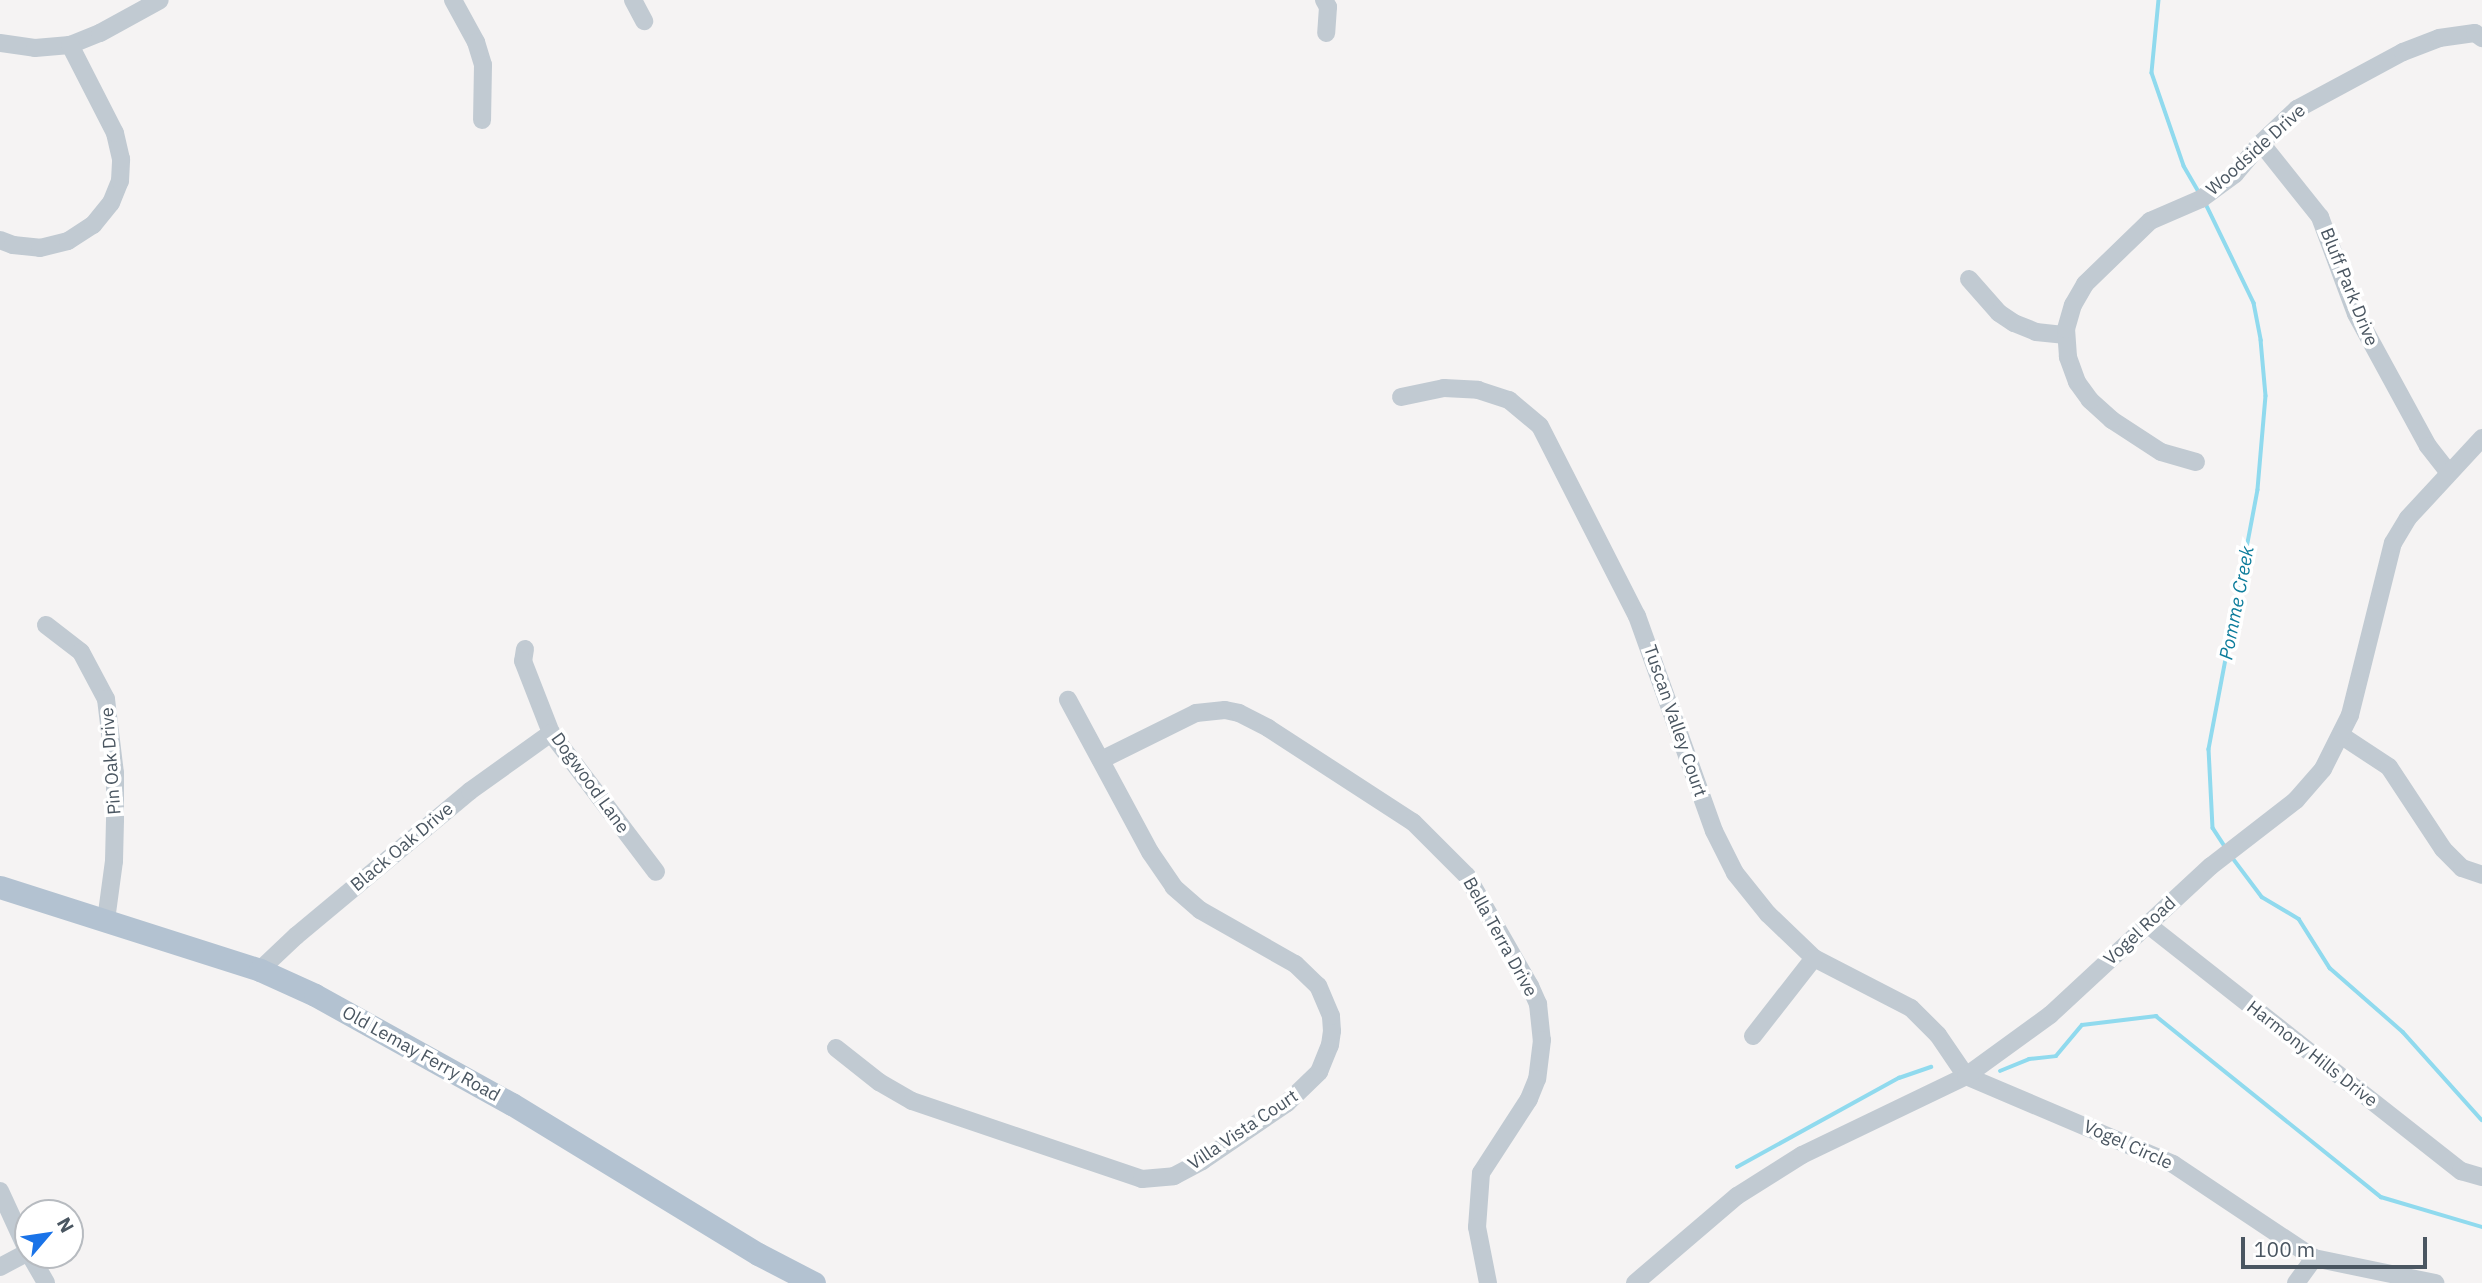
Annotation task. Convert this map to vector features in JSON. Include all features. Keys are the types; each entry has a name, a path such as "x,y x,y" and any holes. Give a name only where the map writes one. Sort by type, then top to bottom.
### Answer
{"main road":[{"name":"Old Lemay Ferry Road","path":"0,887 260,970 315,995 414,1049 758,1254 814,1283"}],"street":[{"path":"0,43 35,48 71,45 100,33 160,0"},
{"path":"453,0 476,42 483,65 482,120"},
{"path":"634,0 644,21"},
{"path":"1324,0 1328,7 1326,33"},
{"name":"Woodside Drive","path":"2196,462 2161,452 2112,420 2090,400 2077,382 2068,357 2066,335 2073,305 2085,284 2150,221 2201,199 2235,174 2261,143 2297,109 2403,52 2439,38 2475,33 2482,38"},
{"path":"0,240 13,245 40,248 68,241 93,225 111,202 120,181 121,159 115,133 71,45"},
{"name":"Bluff Park Drive","path":"2261,143 2320,217 2356,314 2428,446 2448,472"},
{"path":"1969,279 1999,313 2014,323 2036,332 2066,335"},
{"name":"Tuscan Valley Court","path":"1401,397 1444,388 1478,390 1509,400 1540,426 1637,616 1714,831 1735,873 1768,914 1814,958 1911,1008 1938,1035 1966,1076"},
{"name":"Vogel Road","path":"1635,1283 1737,1196 1791,1162 1966,1076 2050,1015 2211,866 2272,821 2312,783 2342,736 2350,715 2393,543 2408,518 2482,438"},
{"name":"Pin Oak Drive","path":"46,625 81,652 106,699 114,762 116,820 106,920"},
{"name":"Dogwood Lane","path":"525,649 523,661 551,733 656,872"},
{"name":"Villa Vista Court","path":"836,1048 879,1082 912,1101 1142,1179 1174,1176 1188,1169 1287,1103 1310,1083 1325,1059 1332,1031 1328,1008 1318,986 1295,964 1200,910 1174,887 1150,852 1068,700"},
{"name":"Bella Terra Drive","path":"1101,760 1196,713 1225,710 1239,713 1268,728 1405,817 1433,839 1467,876 1530,986 1538,1004 1542,1040 1537,1079 1529,1099 1481,1173 1476,1208 1477,1227 1488,1283"},
{"name":"Black Oak Drive","path":"260,970 296,936 470,791 551,733"},
{"path":"2342,736 2389,767 2443,849 2462,869 2482,875"},
{"name":"Harmony Hills Drive","path":"2147,923 2461,1171 2482,1177"},
{"path":"1753,1036 1814,958"},
{"name":"Vogel Circle","path":"1966,1076 2173,1164 2314,1258 2435,1283"},
{"path":"0,1191 14,1221"},
{"path":"2295,1283 2314,1258"}],"waterway":[{"name":"Pomme Creek","path":"2159,0 2152,73 2184,166 2200,194"},
{"name":"Pomme Creek","path":"2206,204 2254,303 2261,340 2266,396 2258,490 2209,749 2213,828 2226,848"},
{"name":"Pomme Creek","path":"2232,857 2262,897 2299,919 2330,968 2403,1032 2482,1120"},
{"path":"2000,1071 2029,1059 2056,1056 2082,1025 2156,1016 2381,1197 2482,1227"},
{"path":"1737,1167 1899,1078 1931,1067"}]}
